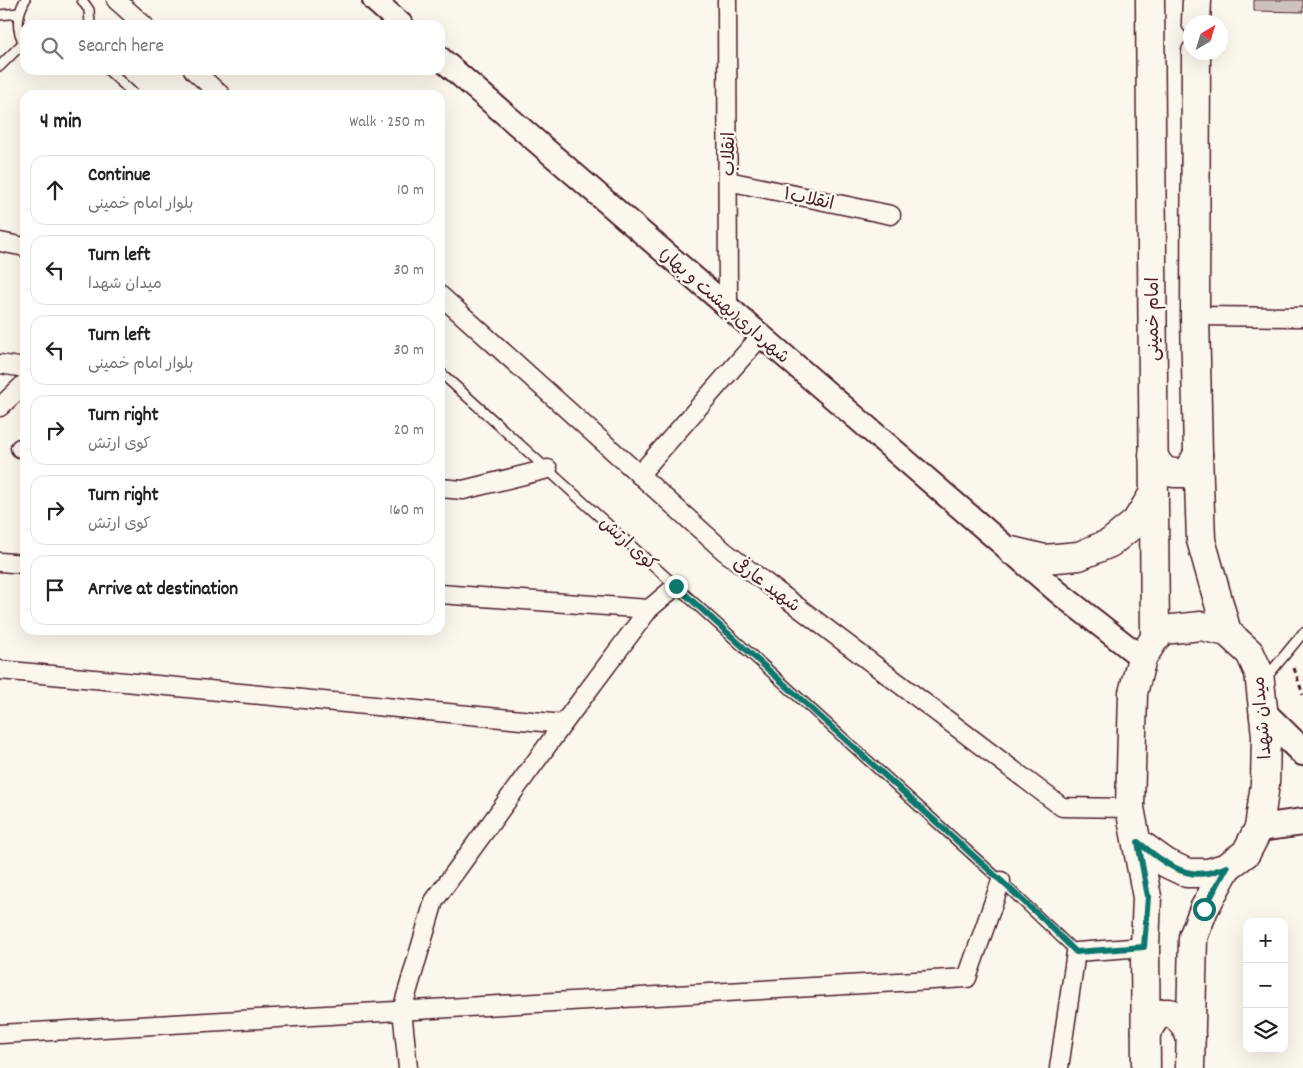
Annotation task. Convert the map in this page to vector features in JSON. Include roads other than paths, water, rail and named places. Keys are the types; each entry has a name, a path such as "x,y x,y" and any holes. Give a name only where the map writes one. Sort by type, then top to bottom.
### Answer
{"main road":[{"name":"امام خمینی","path":"1148,648 1154,494 1150,0"},
{"path":"1196,0 1196,15"},
{"path":"1196,60 1195,316 1201,540 1227,632"},
{"path":"1153,455 1161,469 1172,474 1185,473 1198,454"},
{"path":"1012,551 1045,558 1079,556 1110,543 1136,522 1154,494"},
{"name":"میدان شهدا","path":"1138,842 1166,864 1187,873 1208,873 1227,867 1246,853 1259,828 1265,784 1266,735 1259,673 1250,653 1227,632 1201,626 1163,630 1148,648"},
{"path":"1146,1068 1144,947 1148,897 1130,808 1133,693 1148,648"},
{"path":"1263,714 1303,752"},
{"path":"1259,828 1303,822"},
{"path":"1190,1068 1193,937 1204,909 1227,867"},
{"path":"1146,1032 1158,1016 1165,1013 1172,1014 1183,1022 1191,1037"}],"street":[{"path":"116,0 138,20"},
{"path":"374,0 396,20"},
{"name":"انقلاب","path":"728,0 728,308"},
{"name":"شهرداری(بهشت و بهار)","path":"445,62 1059,593 1148,648"},
{"path":"198,75 215,90"},
{"name":"انقلاب۱","path":"728,181 891,215"},
{"path":"0,242 20,246"},
{"name":"شهید عارفی","path":"445,299 724,551 1062,807 1130,808"},
{"path":"1195,316 1303,317"},
{"path":"639,475 761,336"},
{"path":"0,364 20,367"},
{"path":"0,407 20,387"},
{"path":"445,488 462,490 548,470"},
{"path":"0,562 20,564"},
{"path":"408,1068 402,1010 434,901 649,609 676,586"},
{"path":"445,594 649,609"},
{"path":"0,670 563,724"},
{"path":"0,1034 967,978 1001,881"},
{"path":"1059,1068 1076,952 1144,947"}],"lane":[{"path":"20,35 18,13 25,0"},
{"path":"82,0 89,10 90,20"},
{"path":"0,15 18,13"},
{"path":"0,66 20,47"},
{"path":"113,75 130,90"},
{"name":"کوی ارتش","path":"445,377 1001,881 1076,952"},
{"path":"1260,685 1303,633"}]}
